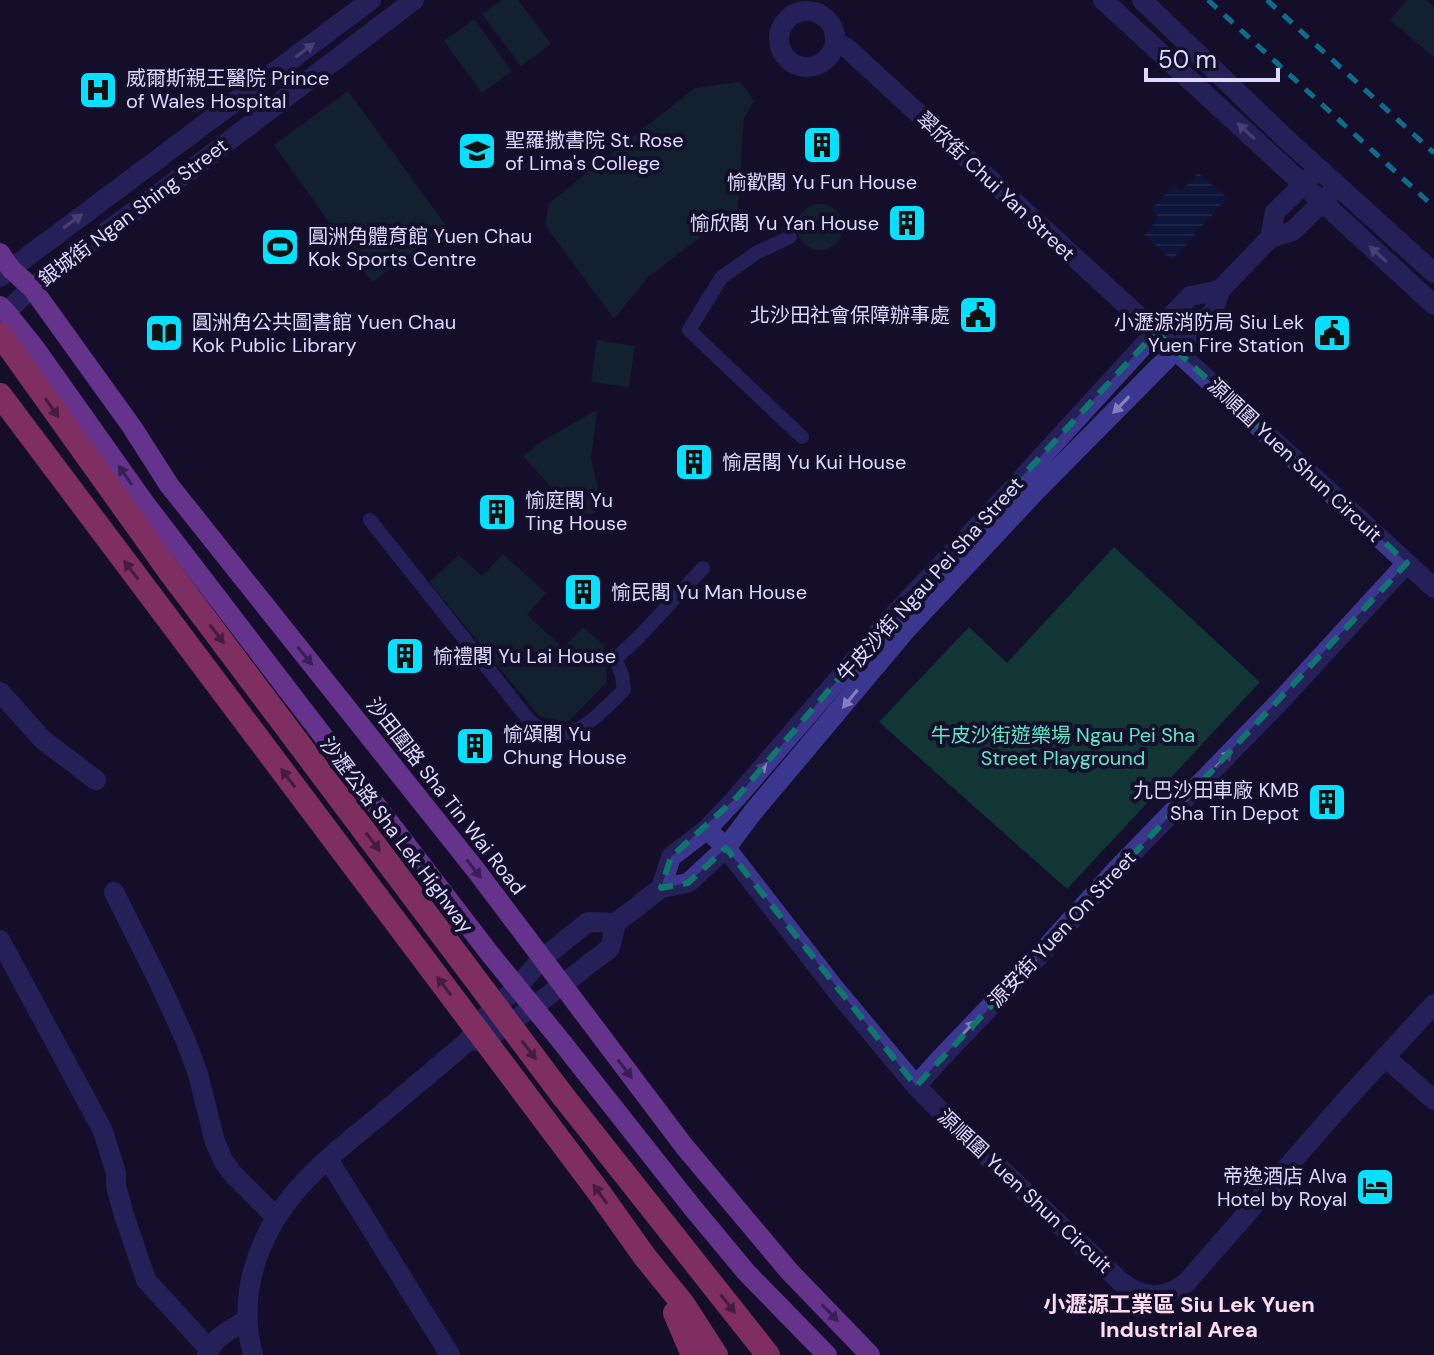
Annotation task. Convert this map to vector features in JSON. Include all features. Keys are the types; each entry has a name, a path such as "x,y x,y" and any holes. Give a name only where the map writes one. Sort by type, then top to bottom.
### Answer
{"highway":[{"name":"沙瀝公路 Sha Lek Highway","path":"2,317 170,572 525,1045 768,1355"},
{"path":"0,395 683,1304 716,1355"},
{"path":"645,1257 671,1304 693,1355"}],"main road":[{"name":"沙田圍路 Sha Tin Wai Road","path":"4,266 32,288 132,427 169,485 455,844 710,1178 789,1271 870,1355"},
{"path":"2,317 35,348 153,514 517,987 746,1272 827,1355"}],"street":[{"name":"銀城街 Ngan Shing Street","path":"4,266 371,0"},
{"name":"銀城街 Ngan Shing Street","path":"2,317 32,288 414,0"},
{"path":"1103,0 1434,305"},
{"path":"1142,0 1434,273"},
{"name":"翠欣街 Chui Yan Street","path":"835,42 847,48 1156,332"},
{"name":"牛皮沙街 Ngau Pei Sha Street","path":"1270,238 1275,212 1319,168"},
{"name":"牛皮沙街 Ngau Pei Sha Street","path":"467,1042 488,1038 533,1007 610,948 616,923 661,888 688,883 726,848 905,631 1034,493 1213,312 1220,290 1270,238 1293,231 1338,186"},
{"path":"790,237 761,250 721,278 689,330 802,437"},
{"name":"牛皮沙街 Ngau Pei Sha Street","path":"661,888 671,857 707,829 737,797 890,619 1156,332 1190,296 1220,290"},
{"name":"源順圍 Yuen Shun Circuit","path":"1156,332 1434,588"},
{"path":"370,520 528,719 538,729 551,734 579,731 624,690 615,659 703,568"},
{"name":"源安街 Yuen On Street","path":"916,1086 1407,563"},
{"path":"0,692 43,740 96,780"},
{"name":"源順圍 Yuen Shun Circuit","path":"707,829 726,848 836,990 916,1086 1121,1282 1143,1295 1174,1291 1186,1283 1434,1004"},
{"path":"114,892 185,1039 223,1160 276,1217"},
{"name":"牛皮沙街 Ngau Pei Sha Street","path":"253,1355 247,1320 252,1270 276,1217 297,1190 328,1159 467,1042 478,1024 543,958 588,922 616,923"},
{"path":"0,940 103,1131 116,1173 116,1186 124,1215 146,1280 208,1352 223,1333 247,1320"},
{"path":"1385,1057 1434,1100"},
{"path":"328,1159 450,1355"}],"highlighted area":[{"path":"1156,332 1407,563 916,1086 726,848 688,883 661,888 671,857 737,797 890,619"}],"green space":[{"path":"501,0 518,0 551,44 521,66 482,14"},
{"path":"1407,0 1426,0 1434,7 1434,57 1390,20"},
{"path":"474,19 512,71 482,93 444,41"},
{"path":"740,82 754,101 744,118 737,218 711,229 648,277 614,319 545,225 549,203 695,88"},
{"path":"348,91 447,227 372,282 274,145"},
{"path":"820,204 836,211 843,227 836,243 820,250 804,243 797,227 804,211"},
{"path":"597,340 635,346 629,387 591,382"},
{"path":"597,410 591,459 601,500 594,514 575,513 523,456 544,440"},
{"name":"牛皮沙街遊樂場 Ngau Pei Sha Street Playground","path":"1114,547 1260,682 1067,889 879,722 969,627 1007,663"},
{"path":"503,554 546,593 527,615 563,648 583,627 604,645 607,682 568,722 540,717 429,582 459,555 482,576"}],"water":[{"path":"1198,173 1227,198 1172,260 1144,235 1159,217 1151,210 1174,185 1182,191"}],"railway":[{"path":"1208,0 1434,207"},
{"path":"1267,0 1434,153"}],"place":[{"name":"威爾斯親王醫院 Prince of Wales Hospital","path":"98,90"},
{"name":"愉歡閣 Yu Fun House","path":"822,145"},
{"name":"聖羅撒書院 St. Rose of Lima's College","path":"477,151"},
{"name":"愉欣閣 Yu Yan House","path":"907,223"},
{"name":"圓洲角體育館 Yuen Chau Kok Sports Centre","path":"280,247"},
{"name":"北沙田社會保障辦事處","path":"978,315"},
{"name":"圓洲角公共圖書館 Yuen Chau Kok Public Library","path":"164,333"},
{"name":"小瀝源消防局 Siu Lek Yuen Fire Station","path":"1332,333"},
{"name":"愉居閣 Yu Kui House","path":"694,462"},
{"name":"愉庭閣 Yu Ting House","path":"497,512"},
{"name":"愉民閣 Yu Man House","path":"583,592"},
{"name":"愉禮閣 Yu Lai House","path":"405,656"},
{"name":"愉頌閣 Yu Chung House","path":"475,746"},
{"name":"九巴沙田車廠 KMB Sha Tin Depot","path":"1327,802"},
{"name":"帝逸酒店 Alva Hotel by Royal","path":"1375,1187"}],"district":[{"name":"小瀝源工業區 Siu Lek Yuen Industrial Area","path":"1179,1316"}]}
